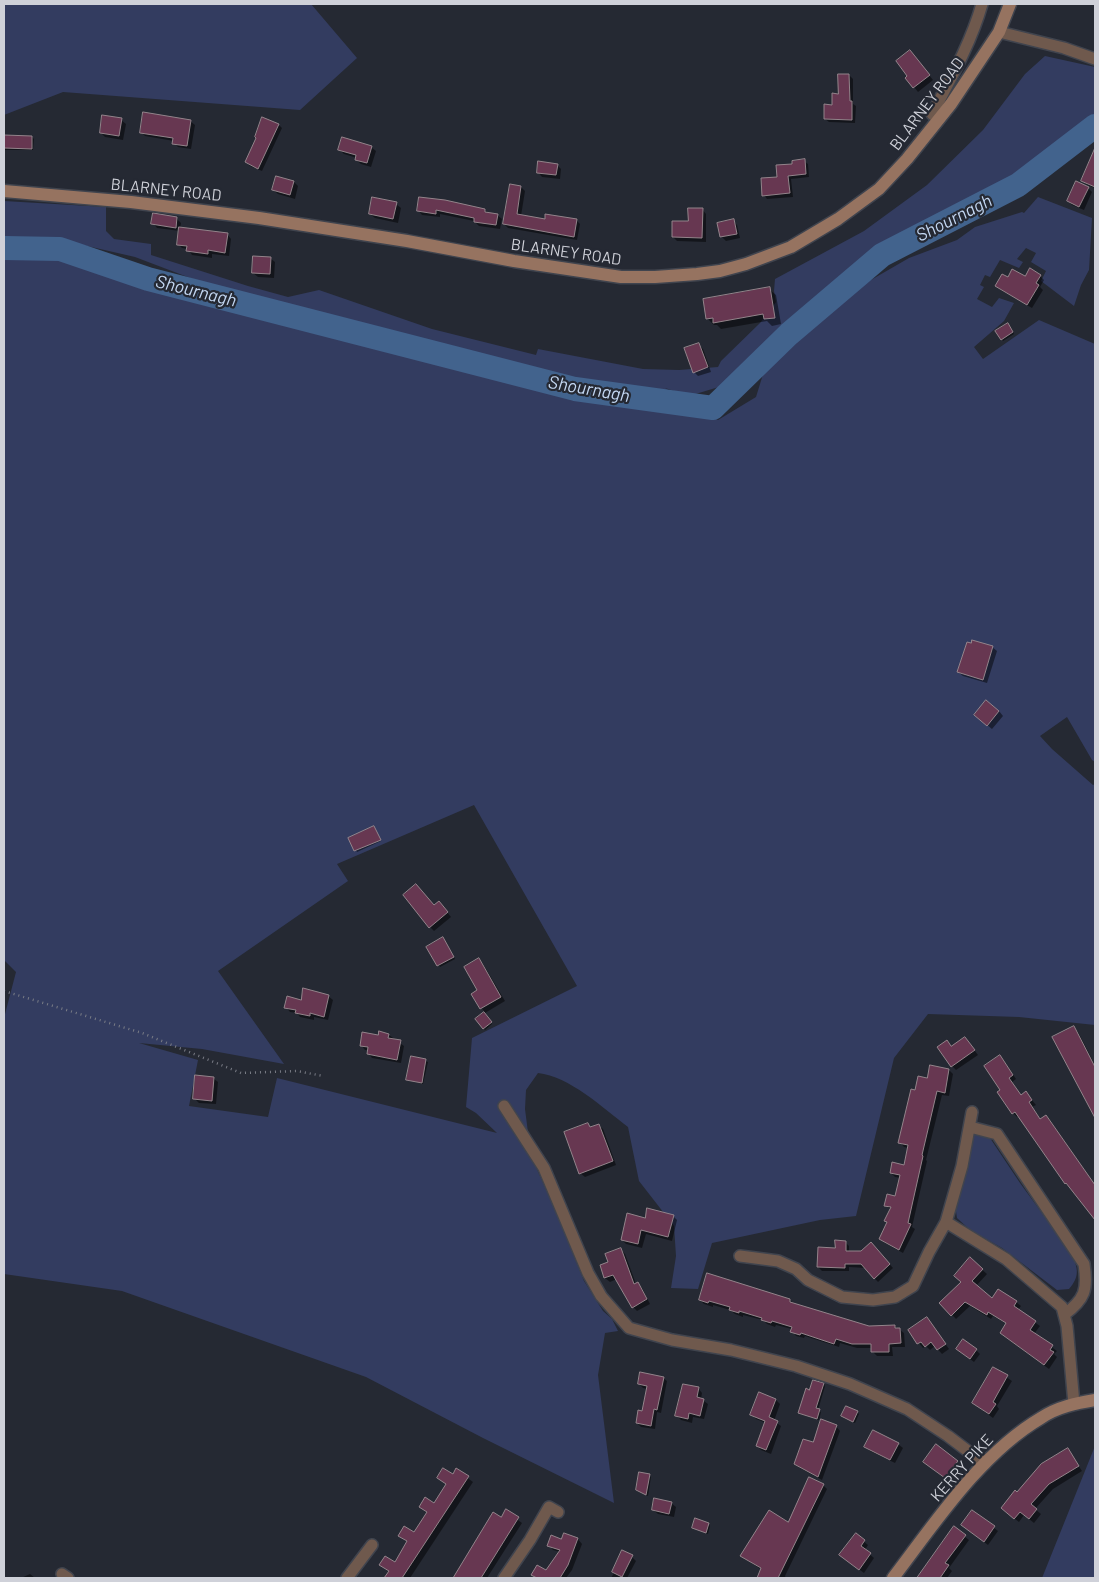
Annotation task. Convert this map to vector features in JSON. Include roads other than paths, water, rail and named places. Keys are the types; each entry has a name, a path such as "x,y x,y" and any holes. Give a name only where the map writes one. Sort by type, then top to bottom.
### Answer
{"main road":[{"name":"BLARNEY ROAD","path":"4,191 131,202 259,218 514,261 622,277 697,274 720,271 746,264 791,247 838,219 879,189 907,159 951,104 999,32 1010,4"},
{"name":"KERRY PIKE","path":"893,1578 943,1512 985,1464 1006,1444 1040,1418 1074,1404 1095,1400"}],"street":[{"path":"939,119 932,114 954,74 970,39 982,4"},
{"path":"999,32 1064,48 1095,59"},
{"path":"504,1106 544,1168 588,1273 601,1296 628,1328 672,1340 730,1350 799,1367 850,1384 907,1409 948,1436 985,1464"},
{"path":"740,1256 778,1261 796,1269 808,1280 842,1297 873,1300 895,1297 913,1286 946,1222 962,1166 972,1112"},
{"path":"970,1127 997,1134 1084,1264 1087,1283 1079,1304 1064,1315"},
{"path":"946,1222 1006,1259 1062,1307 1067,1326 1074,1404"},
{"path":"504,1578 530,1540 549,1507 558,1512"},
{"path":"347,1578 372,1545"}],"waterway":[{"name":"Shournagh","path":"4,248 60,249 148,279 575,389 713,408 789,334 882,255 1018,185 1095,126"}]}
